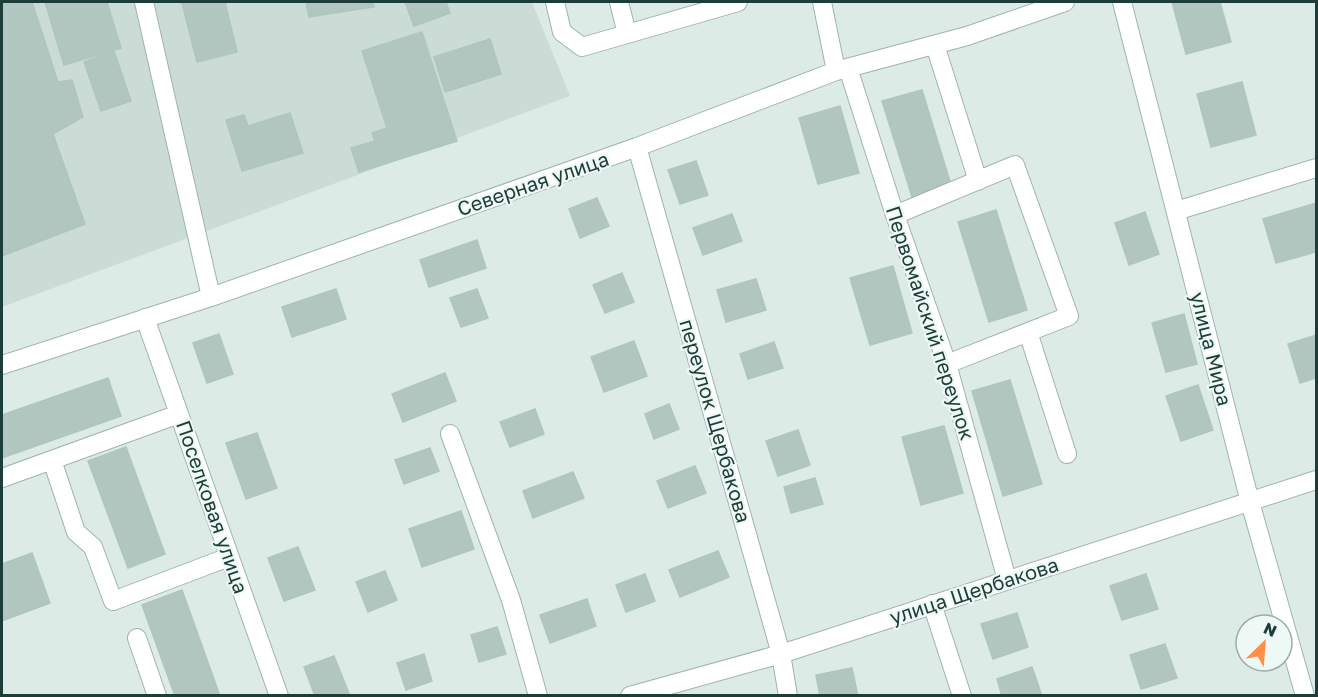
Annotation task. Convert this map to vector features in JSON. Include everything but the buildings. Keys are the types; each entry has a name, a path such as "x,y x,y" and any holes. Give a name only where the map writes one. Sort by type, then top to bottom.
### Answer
{"street":[{"path":"144,2 211,297"},
{"path":"555,2 562,32 582,47 627,34 682,9 738,2"},
{"path":"619,2 627,34"},
{"name":"Первомайский переулок","path":"822,2 842,69 896,215 947,364 1007,580"},
{"name":"Северная улица","path":"2,365 211,297 637,147 842,69 967,36 1065,2"},
{"name":"улица Мира","path":"1122,2 1250,502 1308,684"},
{"path":"935,45 978,181"},
{"name":"переулок Щербакова","path":"637,147 780,654 788,696"},
{"path":"896,215 1015,165 1069,316 947,364"},
{"path":"1176,211 1317,168"},
{"name":"Поселковая улица","path":"145,318 279,696"},
{"path":"1028,332 1067,454"},
{"path":"2,478 179,414"},
{"path":"450,434 511,600 538,696"},
{"path":"52,460 75,532 93,548 113,601 229,557"},
{"name":"улица Щербакова","path":"630,696 780,654 1317,480"},
{"path":"932,604 962,696"},
{"path":"137,639 157,696"}],"shaded area":[{"path":"2,2 532,2 570,96 2,307"}]}
